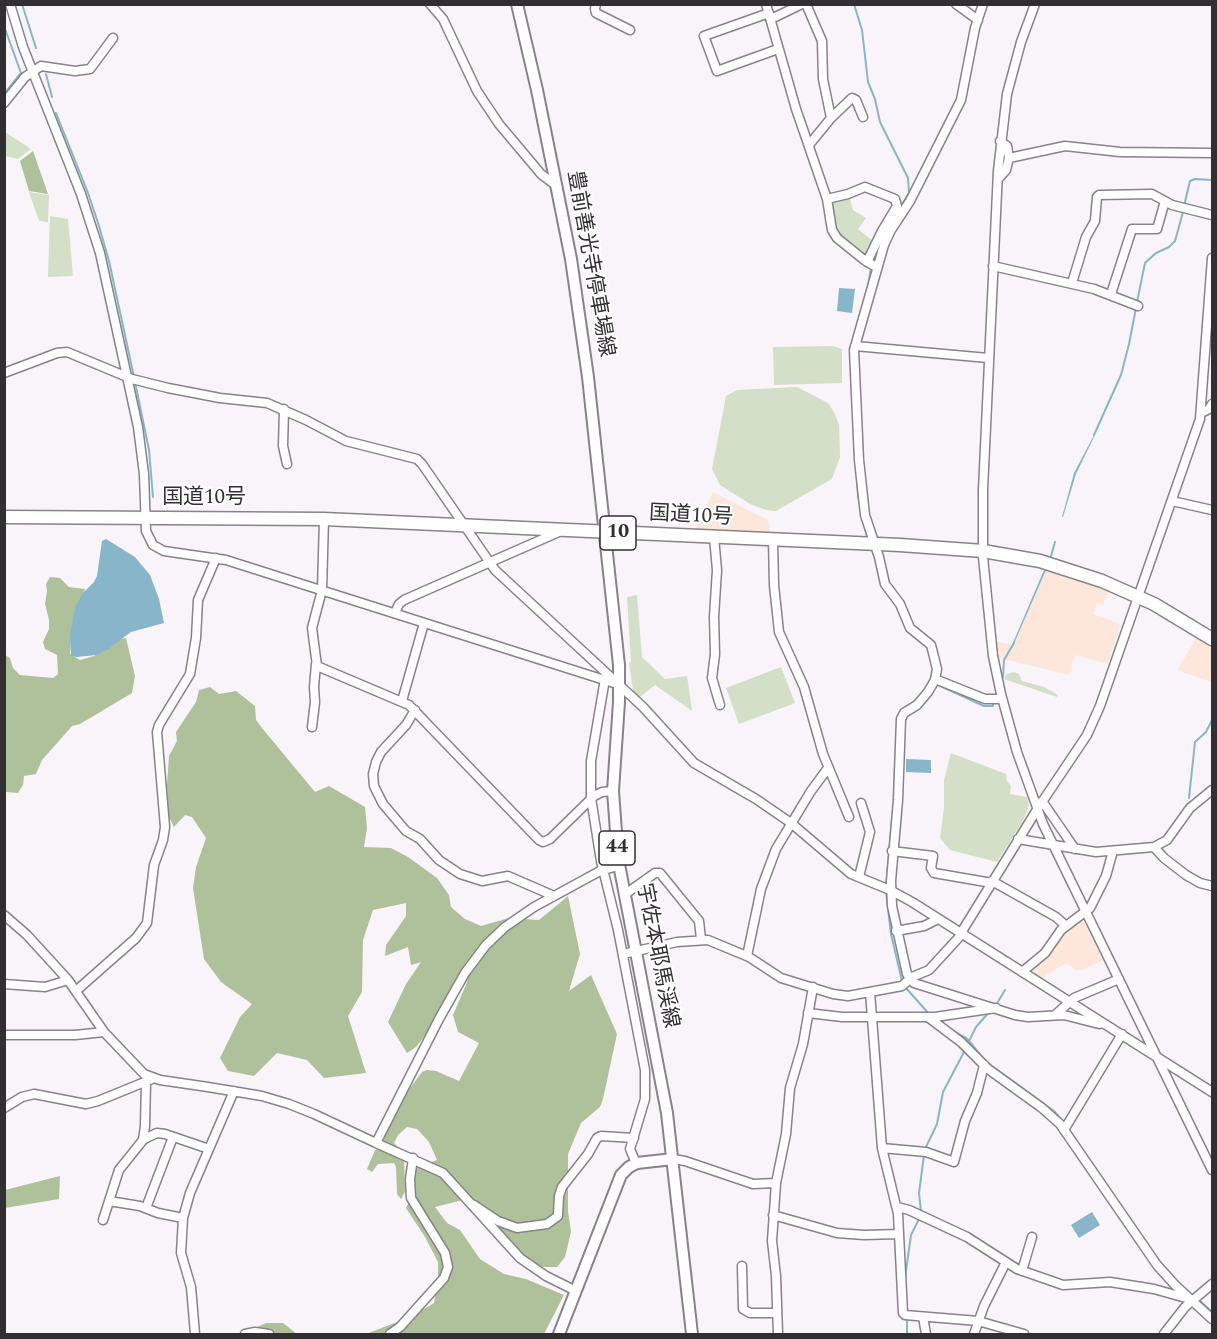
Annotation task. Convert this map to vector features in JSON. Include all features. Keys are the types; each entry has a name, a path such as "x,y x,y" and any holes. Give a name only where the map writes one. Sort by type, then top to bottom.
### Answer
{"highway":[{"name":"国道10号","path":"4,517 324,519 983,551 1009,554 1093,577 1139,596 1212,639"}],"main road":[{"name":"豊前善光寺停車場線","path":"517,4 557,186 577,295 606,532"},
{"name":"宇佐本耶馬渓線","path":"606,532 619,686 613,791 618,866 667,1113 692,1335"},
{"path":"559,1335 621,1175 636,1163 673,1159"}],"street":[{"path":"10,4 17,32 81,194 132,378 141,446 148,539 160,550 216,558 604,679 619,686"},
{"path":"430,4 440,14 477,91 499,124 541,174 557,186"},
{"path":"596,4 596,13 630,30"},
{"path":"778,49 717,70 704,36 769,12 804,4 822,40 823,79 831,118"},
{"path":"956,4 978,20"},
{"path":"983,4 964,90 957,111 935,148 910,201 887,236 876,267 855,346 856,418 862,500 888,590 900,604 910,628 926,639 933,649 937,669 935,679 924,698 904,713 901,719 898,800 887,888 906,974 910,979 923,987 1024,1017 1055,1015 1076,1017 1113,1028"},
{"path":"1035,4 1011,74 1000,141 983,490 983,551 993,652 1002,699 1021,764 1039,805 1052,845 1087,911 1212,1170"},
{"path":"769,12 778,49 827,199 831,230 867,262 876,267"},
{"path":"4,103 25,77 41,66 75,71 90,69 113,38"},
{"path":"808,145 852,98 856,100 863,117"},
{"path":"998,179 1006,170 1009,158 1007,146 1000,141"},
{"path":"1009,158 1065,146 1120,152 1212,153"},
{"path":"827,199 865,187 897,201 897,206 867,262"},
{"path":"1072,283 1085,240 1095,221 1098,196 1152,194 1172,205 1212,215"},
{"path":"1111,294 1132,229 1157,229 1165,201"},
{"path":"623,954 700,939 717,942 747,956 781,978 844,996 899,987 928,970 962,933 1039,805 1095,720 1197,430 1201,413 1210,324 1212,258"},
{"path":"993,266 1072,283 1111,294 1138,306"},
{"path":"855,346 988,358"},
{"path":"4,373 57,353 67,352 132,378 184,392 258,401 284,410 346,441 419,460 490,563 643,707 694,763 791,823 844,868 859,877 887,888 938,918 1212,1092"},
{"path":"1201,413 1209,409 1212,404"},
{"path":"284,410 284,446 287,464"},
{"path":"1172,501 1212,510"},
{"path":"312,727 316,664 312,628 322,590 324,519"},
{"path":"395,613 399,604 404,600 561,530"},
{"path":"714,537 717,570 712,678 720,705"},
{"path":"773,540 774,585 779,632 804,687 828,768 849,817"},
{"path":"77,990 136,938 147,922 154,865 165,827 157,732 190,674 196,639 198,600 216,558"},
{"path":"402,701 424,623"},
{"path":"316,664 319,668 402,701 415,710 539,840 546,842 550,839 591,798 602,792 613,791"},
{"name":"44","path":"604,679 591,761 591,798 603,869 623,954 646,1079 644,1104 631,1151 636,1163"},
{"path":"935,679 985,699 1002,699"},
{"path":"415,710 406,725 381,752 376,762 373,783 383,804 406,831 420,839 439,860 460,874 482,881 507,876 554,896"},
{"path":"747,956 761,889 776,849 814,786 828,768"},
{"path":"1018,839 1096,852 1154,846 1167,840 1190,808 1212,790"},
{"path":"859,877 870,832 861,803"},
{"path":"1039,805 1075,849"},
{"path":"1154,846 1164,858 1186,875 1200,883 1212,886"},
{"path":"892,851 933,856 931,868 934,873 992,882 1058,918 1066,926"},
{"path":"1022,972 1045,953 1059,932 1087,911 1106,876 1113,851"},
{"path":"376,1143 439,1019 472,962 486,945 518,917 603,869 618,866"},
{"path":"624,896 655,873 660,873 699,921 700,939"},
{"path":"4,915 27,935 77,990 104,1032 149,1081 143,1140"},
{"path":"896,932 924,926 938,918"},
{"path":"1055,1015 1069,1002 1092,989 1119,979"},
{"path":"4,984 45,987 68,980"},
{"path":"778,1335 776,1276 772,1245 776,1183 786,1134 790,1088 802,1044 813,987"},
{"path":"870,992 882,1148 897,1207 903,1313 923,1317 978,1321 1024,1335"},
{"path":"808,1013 834,1016 928,1017 958,1015 996,1008"},
{"path":"928,1017 956,1037 984,1065 1046,1111 1064,1130 1157,1265 1174,1285 1194,1298 1212,1319"},
{"path":"4,1035 75,1035 104,1032"},
{"path":"1064,1130 1122,1034"},
{"path":"882,1148 926,1152 954,1162 984,1065"},
{"path":"4,1108 22,1097 34,1094 86,1104 149,1081 234,1091 297,1106 443,1173 520,1258 546,1276 576,1291"},
{"path":"195,1335 191,1287 181,1253 183,1218 190,1193 234,1091"},
{"path":"103,1220 119,1170 143,1140 157,1133 209,1149"},
{"path":"469,1202 504,1225 521,1228 547,1224 558,1216 562,1187 588,1154 597,1138 601,1136 634,1138"},
{"path":"146,1208 173,1137"},
{"path":"390,1335 444,1278 448,1267 445,1253 411,1198 410,1179 413,1158"},
{"path":"673,1159 753,1184 776,1183"},
{"path":"109,1201 183,1218"},
{"path":"897,1207 909,1210 967,1237 1022,1271 1066,1286 1110,1282 1194,1298"},
{"path":"773,1215 837,1233 899,1234"},
{"path":"1022,1271 1032,1237"},
{"path":"975,1335 978,1321 1006,1262"},
{"path":"742,1266 743,1309 750,1312 777,1313"},
{"path":"1164,1335 1182,1310 1212,1284"},
{"path":"923,1317 926,1335"},
{"path":"245,1335 260,1332 269,1335"}],"shaded area":[{"path":"713,492 768,520 770,533 696,529"},
{"path":"1046,570 1109,590 1103,605 1097,603 1093,614 1120,624 1108,664 1075,655 1069,675 996,657 994,641 1013,645"},
{"path":"1197,637 1212,646 1212,682 1177,670"},
{"path":"1082,919 1103,960 1082,970 1076,970 1066,963 1040,979 1025,970 1060,935"}],"green space":[{"path":"5,132 31,149 18,159 5,156"},
{"path":"33,151 48,194 29,191 20,161"},
{"path":"29,192 49,195 48,222 39,221"},
{"path":"849,196 853,210 866,218 858,229 874,242 866,257 836,232 830,201"},
{"path":"50,216 68,219 73,276 48,277"},
{"path":"833,346 842,349 842,383 774,385 773,347"},
{"path":"797,387 828,403 835,414 839,425 840,457 832,479 776,511 766,510 750,504 720,485 712,469 726,396 737,390"},
{"path":"50,577 60,578 69,587 85,589 71,635 70,654 80,660 94,656 117,640 126,638 135,676 132,693 80,724 72,726 42,760 36,774 24,776 23,785 18,793 5,792 5,655 10,658 13,668 20,675 53,678 58,674 57,655 45,649 43,642 49,629 45,604 46,584"},
{"path":"637,595 642,657 665,679 687,676 692,711 655,685 639,698 633,690 629,663 631,662 627,597"},
{"path":"781,667 795,703 739,724 726,688"},
{"path":"1014,672 1019,674 1022,681 1044,687 1058,695 1057,697 1004,679 1007,674"},
{"path":"210,687 219,694 236,691 255,706 256,720 315,792 329,786 365,807 367,828 364,847 391,848 408,857 437,878 449,895 451,907 465,919 481,926 509,918 539,920 568,896 580,954 569,991 591,975 617,1034 600,1107 581,1123 568,1154 568,1211 571,1232 565,1257 557,1267 543,1267 532,1262 517,1249 471,1198 435,1207 447,1223 460,1230 480,1259 504,1274 526,1279 564,1295 544,1334 366,1334 410,1317 434,1303 438,1281 438,1262 406,1208 408,1204 417,1200 412,1181 415,1168 437,1160 429,1142 417,1129 407,1127 398,1135 394,1143 404,1154 405,1192 401,1199 397,1194 394,1163 378,1164 372,1172 367,1169 375,1150 386,1146 383,1139 395,1108 422,1072 436,1071 459,1081 479,1043 458,1032 453,1015 468,980 416,1047 407,1053 388,1022 406,984 421,962 411,965 408,947 385,956 386,945 406,916 406,903 373,910 363,940 362,992 348,1016 366,1073 324,1078 307,1060 277,1053 254,1076 228,1071 220,1058 240,1017 252,1004 221,982 204,959 193,888 196,867 206,838 192,817 185,815 174,827 169,817 167,785 169,756 177,741 176,732 196,702 199,690"},
{"path":"951,753 1006,774 1011,786 1010,794 1027,797 1029,805 1024,819 997,862 950,850 940,838 944,807 944,780"},
{"path":"60,1176 59,1199 5,1208 5,1190"},
{"path":"266,1323 283,1323 297,1334 241,1334"}],"water":[{"path":"839,288 855,289 852,313 837,311"},
{"path":"1094,435 1076,474 1062,517 1074,473"},
{"path":"106,539 135,557 150,575 159,599 164,623 131,632 107,650 96,655 71,656 70,636 75,607 97,576 102,541"},
{"path":"1044,570 1046,570 1013,646 1012,645"},
{"path":"906,759 931,760 931,773 906,772"},
{"path":"1092,1212 1100,1225 1079,1238 1071,1225"}],"waterway":[{"path":"22,4 36,48"},
{"path":"854,4 862,30 868,82 875,99 880,122 908,178 909,193 899,209"},
{"path":"4,26 21,73 4,94"},
{"path":"46,74 52,97"},
{"path":"56,113 99,226 109,261 134,377"},
{"path":"1184,206 1190,181 1212,180"},
{"path":"1137,302 1145,263 1175,241 1183,212"},
{"path":"873,262 877,251"},
{"path":"868,286 871,268"},
{"path":"1094,435 1121,375 1136,308"},
{"path":"135,382 149,450 153,497"},
{"path":"853,409 858,496 867,537"},
{"path":"1051,556 1055,542"},
{"path":"903,621 907,631 915,637"},
{"path":"1003,677 1004,660 1014,643"},
{"path":"936,684 984,706 993,706 993,701"},
{"path":"1189,798 1195,742 1206,732 1212,720"},
{"path":"894,787 896,748"},
{"path":"886,886 892,820"},
{"path":"886,892 891,934 902,981 930,1015"},
{"path":"996,1005 1005,990"},
{"path":"982,1057 969,1041 976,1027 990,1011"},
{"path":"949,1029 966,1038 969,1041 968,1045"},
{"path":"925,1149 937,1124 943,1092 965,1050"},
{"path":"988,1063 1054,1111 1065,1124"},
{"path":"921,1212 919,1193 924,1155"},
{"path":"905,1278 911,1235 920,1217"},
{"path":"1199,1300 1212,1312"},
{"path":"907,1316 907,1334"}]}
